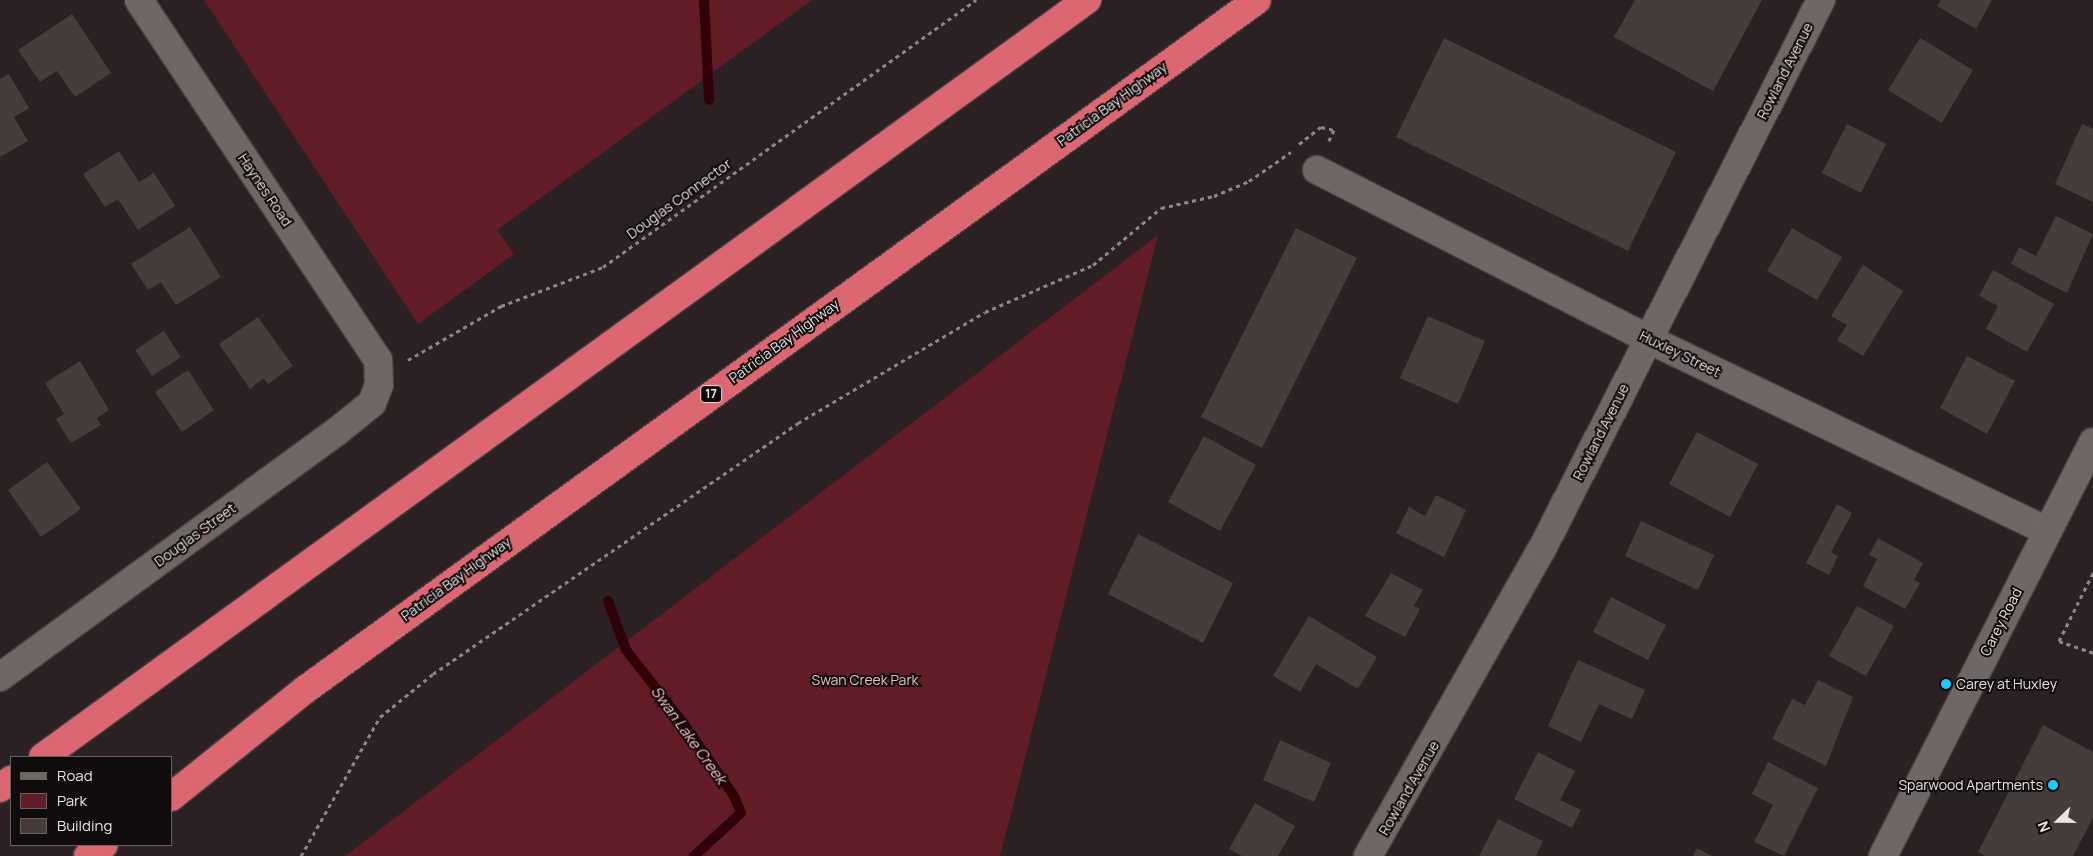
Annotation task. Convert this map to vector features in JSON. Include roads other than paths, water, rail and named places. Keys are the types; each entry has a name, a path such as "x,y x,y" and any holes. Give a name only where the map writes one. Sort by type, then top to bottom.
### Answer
{"highway":[{"path":"44,756 1087,0"},
{"name":"Patricia Bay Highway","path":"172,796 322,677 1258,0"},
{"path":"88,856 103,846"},
{"path":"102,856 114,846"}],"street":[{"name":"Haynes Road","path":"139,0 378,360 379,385"},
{"name":"Rowland Avenue","path":"1368,856 1542,548 1821,0"},
{"name":"Huxley Street","path":"1317,170 1648,339 2047,531"},
{"name":"Douglas Street","path":"0,677 335,433 372,403 379,385"},
{"name":"Carey Road","path":"1883,856 2093,442"}],"waterway":[{"name":"Swan Lake Creek","path":"704,0 709,100"},
{"name":"Swan Lake Creek","path":"608,601 626,650 684,724 734,796 741,813 694,856"}],"place":[{"name":"Carey at Huxley","path":"1946,684"},
{"name":"Sparwood Apartments","path":"2053,785"}],"park label":[{"name":"Swan Creek Park","path":"865,680"}]}
